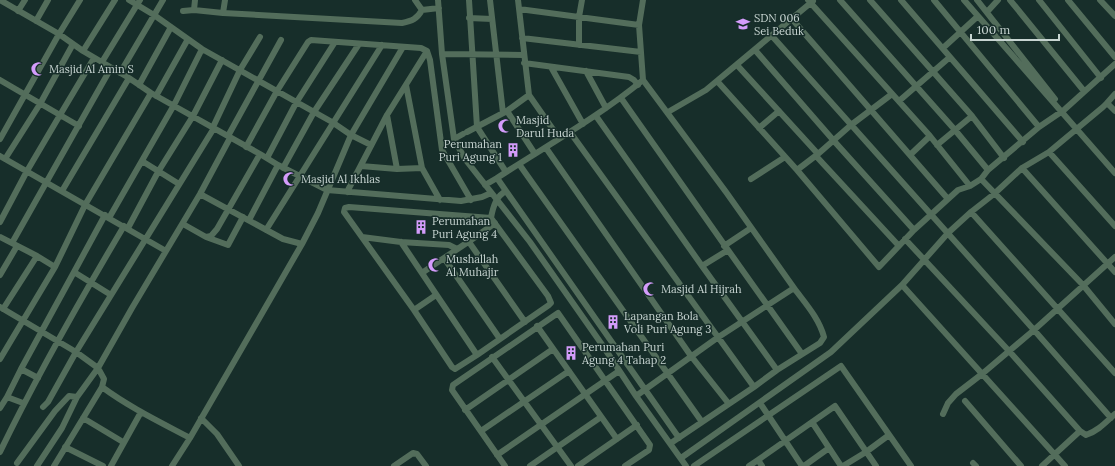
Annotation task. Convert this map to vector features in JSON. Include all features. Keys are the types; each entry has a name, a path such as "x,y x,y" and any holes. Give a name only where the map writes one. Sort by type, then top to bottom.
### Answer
{"street":[{"path":"1,0 59,34 94,58 154,94 298,177 327,190 440,200 470,200 482,198 490,193"},
{"path":"18,11 24,0"},
{"path":"36,21 48,0"},
{"path":"0,139 59,34 80,0"},
{"path":"84,51 115,0"},
{"path":"129,0 138,2 202,49 371,145"},
{"path":"120,73 163,0"},
{"path":"194,10 195,0"},
{"path":"223,13 225,0"},
{"path":"415,0 422,10"},
{"path":"438,0 442,54 454,139 465,159 490,193 530,242 603,346 618,372 671,443 683,463 760,403 831,352 902,285 948,233 971,212 994,194 1022,168 1049,152 1076,130 1104,107 1115,94"},
{"path":"468,0 477,127 506,172"},
{"path":"490,0 496,54 505,112 535,154"},
{"path":"518,0 523,55 529,95 559,138"},
{"path":"579,45 579,17 582,0"},
{"path":"485,185 596,116 640,83 641,52 639,25 643,0"},
{"path":"840,0 916,85 988,170"},
{"path":"870,0 934,71 972,116 1004,158"},
{"path":"902,0 1023,142"},
{"path":"934,0 1040,127"},
{"path":"964,0 1062,110"},
{"path":"976,0 987,12 1076,130 1115,173"},
{"path":"987,12 998,0"},
{"path":"1010,0 1084,91"},
{"path":"1039,0 1101,78"},
{"path":"1068,0 1115,57"},
{"path":"1100,0 1115,16"},
{"path":"668,112 706,90 772,36 811,1 930,136 970,186"},
{"path":"102,62 138,2"},
{"path":"422,10 439,8"},
{"path":"519,9 639,25"},
{"path":"183,11 194,10 402,23 411,22 417,18 422,10"},
{"path":"943,48 978,16"},
{"path":"469,18 492,18"},
{"path":"792,19 948,199"},
{"path":"139,84 171,27"},
{"path":"772,36 1034,330 1113,416 1096,431 1086,435 1080,431 1009,351 905,239"},
{"path":"43,407 48,402 76,352 213,127 240,70 260,37"},
{"path":"522,38 641,52"},
{"path":"0,359 55,267 85,205 188,39"},
{"path":"37,466 62,428 77,397 98,368 132,308 183,224 259,80 282,40"},
{"path":"246,147 277,91 311,40 421,48 426,51 430,60 442,150 470,200"},
{"path":"267,158 296,103 335,42"},
{"path":"73,44 40,104 3,158 166,251"},
{"path":"250,220 314,112 359,44"},
{"path":"266,230 332,122 382,45"},
{"path":"172,466 190,438 302,244 318,213 351,135 403,47"},
{"path":"0,408 8,397 74,272 142,162 174,105 202,49"},
{"path":"755,50 914,230"},
{"path":"347,192 387,115 426,51"},
{"path":"442,54 523,55"},
{"path":"899,101 950,57"},
{"path":"0,222 27,171 94,58"},
{"path":"0,452 23,403 91,282 126,228 158,172 194,116 222,60"},
{"path":"524,63 629,77 640,83 668,112 814,314 822,329 824,337 820,343 777,370 671,443"},
{"path":"715,83 797,170 878,267 914,230 958,190 970,186 981,179 988,170 1101,78 1115,64"},
{"path":"737,65 898,246"},
{"path":"551,67 583,124"},
{"path":"0,275 46,182 112,68"},
{"path":"586,71 606,108"},
{"path":"62,191 129,78"},
{"path":"1,82 25,94 78,126"},
{"path":"406,85 422,168 440,200"},
{"path":"797,170 892,94"},
{"path":"454,139 505,112 529,95"},
{"path":"621,98 802,354"},
{"path":"1107,103 1115,110"},
{"path":"759,128 778,111"},
{"path":"387,115 398,169"},
{"path":"596,116 777,370"},
{"path":"937,145 972,116"},
{"path":"570,132 717,338 754,387"},
{"path":"910,155 930,136"},
{"path":"546,148 691,356 729,404"},
{"path":"1049,152 1115,226"},
{"path":"206,237 210,236 217,229 260,154"},
{"path":"751,179 785,157"},
{"path":"142,162 179,184"},
{"path":"519,164 702,422"},
{"path":"360,166 398,169 422,168"},
{"path":"1022,168 1115,272"},
{"path":"497,178 679,438"},
{"path":"981,179 1083,285 1115,324"},
{"path":"493,221 400,210 345,208 344,212 414,310 452,368 455,369 525,322 549,305 550,302 548,296 493,221 492,210 499,195 506,191"},
{"path":"200,194 284,239 302,244"},
{"path":"400,210 401,196"},
{"path":"971,212 1115,373"},
{"path":"183,224 206,237 228,245 243,217"},
{"path":"422,273 469,242 493,221"},
{"path":"702,266 751,228"},
{"path":"362,237 401,242 449,245 457,249"},
{"path":"1,238 55,267"},
{"path":"401,242 477,355"},
{"path":"469,242 525,322"},
{"path":"36,256 2,308 76,352 98,368 104,379 102,387 54,466"},
{"path":"943,414 948,403 956,394 1034,330 1115,257"},
{"path":"444,258 500,339"},
{"path":"74,272 111,295"},
{"path":"902,285 1065,466"},
{"path":"636,396 717,338 794,288"},
{"path":"414,310 436,295"},
{"path":"505,466 451,387 492,357 556,314 559,314 607,380 650,445 650,448 625,466"},
{"path":"538,326 617,439"},
{"path":"466,410 553,349"},
{"path":"492,357 571,466"},
{"path":"694,466 841,366 911,466"},
{"path":"21,370 38,378"},
{"path":"481,431 569,371"},
{"path":"497,455 618,372"},
{"path":"102,387 141,412 190,438"},
{"path":"17,463 55,411 69,396 77,397"},
{"path":"8,397 23,403"},
{"path":"965,401 1021,466"},
{"path":"760,403 803,466 829,448"},
{"path":"749,466 835,406 876,466"},
{"path":"110,466 141,412"},
{"path":"530,466 601,417"},
{"path":"83,418 123,442"},
{"path":"201,418 217,434 239,466"},
{"path":"812,422 842,466 866,452 889,435"},
{"path":"578,466 587,463 637,425"},
{"path":"1042,466 1080,431"},
{"path":"65,447 103,466"},
{"path":"394,466 413,453 417,454 426,466"},
{"path":"758,460 762,466"}],"place":[{"name":"SDN 006 Sei Beduk","path":"743,24"},
{"name":"Masjid Al Amin S","path":"38,69"},
{"name":"Masjid Darul Huda","path":"505,126"},
{"name":"Perumahan Puri Agung 1","path":"513,150"},
{"name":"Masjid Al Ikhlas","path":"290,179"},
{"name":"Perumahan Puri Agung 4","path":"421,227"},
{"name":"Mushallah Al Muhajir","path":"435,265"},
{"name":"Masjid Al Hijrah","path":"650,289"},
{"name":"Lapangan Bola Voli Puri Agung 3","path":"613,322"},
{"name":"Perumahan Puri Agung 4 Tahap 2","path":"571,353"}]}
